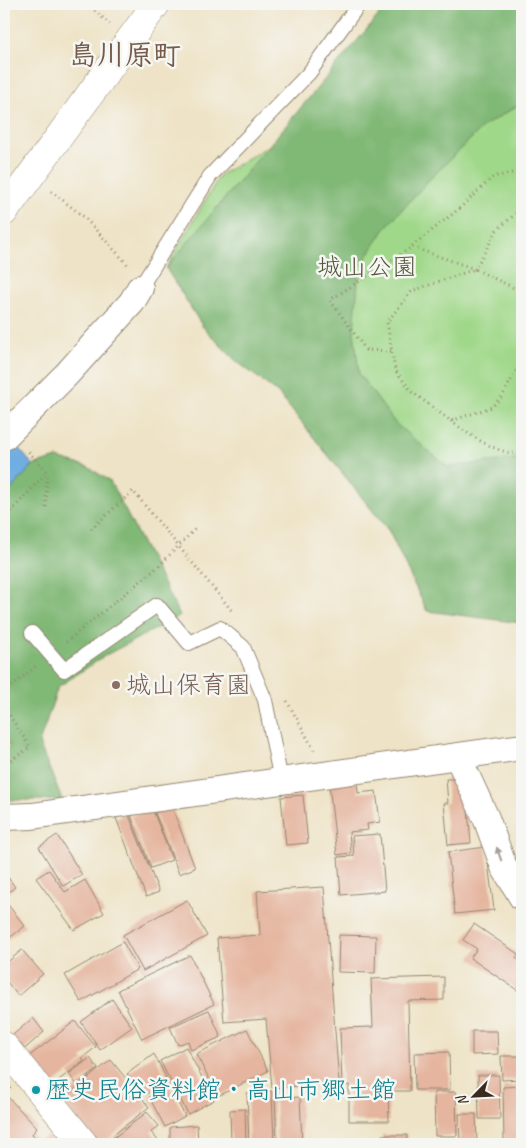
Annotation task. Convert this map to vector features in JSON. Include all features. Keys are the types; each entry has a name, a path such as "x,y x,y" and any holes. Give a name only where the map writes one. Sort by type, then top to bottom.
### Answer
{"main road":[{"path":"4,212 156,4"},
{"path":"4,1046 84,1144"}],"street":[{"path":"7,434 74,367 132,302 140,288"},
{"path":"4,817 32,816 522,747"},
{"path":"458,757 486,818 504,867 522,897"}],"lane":[{"path":"140,288 210,176 309,72 359,4"},
{"path":"32,633 64,670 157,605 189,643 220,628 243,647 265,700 281,781"}],"path":[{"path":"391,351 366,350 330,300 412,247 460,208 494,177 522,171"},
{"path":"32,176 84,217 122,259"},
{"path":"522,208 497,230 475,269 412,292 387,322 395,370 412,392 465,432 504,451 522,453"},
{"path":"412,247 475,269 522,292"},
{"path":"451,421 492,407 504,395 522,360"},
{"path":"7,434 47,472 46,507"},
{"path":"4,519 47,472"},
{"path":"91,529 133,491 180,545"},
{"path":"64,643 159,566 195,529"},
{"path":"4,693 42,661"},
{"path":"4,707 30,747 4,765"}],"green space":[{"name":"城山公園","path":"388,4 522,4 522,103 484,126 428,181 386,227 359,269 354,331 359,374 396,424 448,467 522,458 522,623 427,611 389,531 278,393 235,360 203,327 166,268"},
{"name":"城山公園","path":"522,4 522,539 427,611 389,531 278,393 235,360 203,327 166,268 220,175 427,51"},
{"path":"57,458 88,467 110,481 180,616 106,655 58,687 39,743 62,800 4,800 4,751 10,746 4,737 4,497 33,465"}],"water":[{"path":"15,444 33,465 4,497 4,455"}],"building":[{"path":"446,779 457,779 467,800 471,843 448,845 444,803 448,803"},
{"path":"357,781 358,793 376,791 380,822 367,824 368,830 349,832 351,853 337,855 329,784"},
{"path":"303,795 308,843 286,845 281,797"},
{"path":"172,807 195,868 179,874 155,813"},
{"path":"152,808 172,860 151,868 131,816"},
{"path":"128,813 159,892 146,897 116,818"},
{"path":"380,834 385,891 341,895 338,857 354,856 352,836"},
{"path":"57,835 82,875 63,886 39,847"},
{"path":"486,847 494,910 455,914 448,852"},
{"path":"49,870 65,892 85,880 104,913 74,930 36,878"},
{"path":"4,872 15,887 5,895 4,894"},
{"path":"324,887 339,1083 272,1088 266,1019 224,1022 217,938 260,935 257,891"},
{"path":"4,900 25,926 4,942"},
{"path":"187,900 207,936 143,971 123,935"},
{"path":"474,924 518,954 516,958 522,962 522,982 517,990 470,958 477,949 463,940"},
{"path":"339,935 376,936 375,973 338,972"},
{"path":"123,942 138,969 81,1002 65,975"},
{"path":"22,950 43,974 18,996 4,978 4,965"},
{"path":"190,955 214,1004 142,1039 118,990"},
{"path":"444,977 444,1000 408,1001 410,1091 388,1091 389,1121 349,1121 349,1085 342,1085 340,1028 373,1027 371,979"},
{"path":"112,999 132,1027 100,1050 81,1022"},
{"path":"209,1010 221,1037 191,1050 188,1041 178,1045 170,1027"},
{"path":"33,1018 44,1032 20,1053 8,1039"},
{"path":"75,1021 96,1047 82,1058 84,1061 51,1086 28,1057"},
{"path":"247,1029 268,1071 218,1096 196,1054"},
{"path":"472,1031 497,1031 498,1054 472,1055"},
{"path":"186,1047 214,1100 188,1114 160,1061"},
{"path":"449,1052 450,1090 415,1090 414,1053"},
{"path":"154,1054 166,1077 146,1095 127,1074"},
{"path":"501,1056 522,1056 522,1079 502,1080"},
{"path":"90,1058 98,1069 77,1085 69,1074"},
{"path":"111,1060 149,1107 102,1144 97,1144 61,1100"},
{"path":"478,1075 499,1075 500,1119 479,1119"},
{"path":"4,1080 11,1088 4,1095"},
{"path":"169,1086 185,1116 165,1127 149,1097"},
{"path":"522,1086 522,1144 504,1144 503,1087"},
{"path":"272,1091 274,1144 249,1144 247,1093"},
{"path":"434,1092 456,1092 457,1136 435,1136"},
{"path":"7,1096 37,1128 32,1134 40,1142 47,1135 57,1144 4,1144 4,1100"},
{"path":"300,1097 302,1144 277,1144 275,1098"},
{"path":"245,1109 246,1144 231,1144 230,1110"},
{"path":"147,1112 159,1126 151,1132 160,1143 106,1144"},
{"path":"459,1114 476,1114 477,1144 460,1144"},
{"path":"197,1125 198,1142 204,1142 204,1144 170,1144 170,1127"},
{"path":"382,1135 407,1135 407,1144 382,1144"}],"place":[{"name":"城山保育園","path":"116,685"},
{"name":"歴史民俗資料館・高山市郷土館","path":"36,1090"}],"district":[{"name":"島川原町","path":"125,54"}]}
